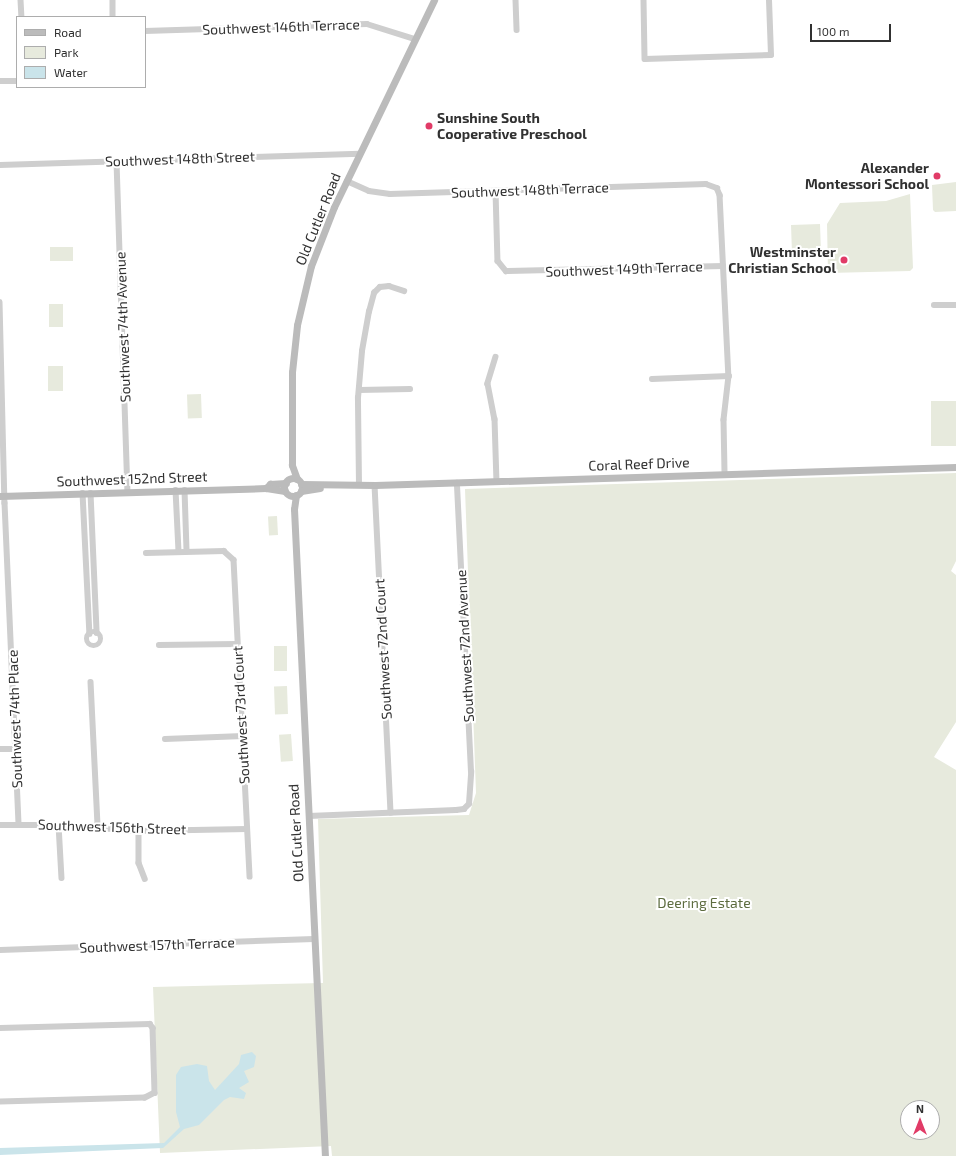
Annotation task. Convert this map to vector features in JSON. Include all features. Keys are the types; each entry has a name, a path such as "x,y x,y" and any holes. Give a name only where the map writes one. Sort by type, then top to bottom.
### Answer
{"main road":[{"name":"Old Cutler Road","path":"325,1156 294,509 295,489 292,465 291,380 300,310 318,246 347,181 434,0"},
{"name":"Old Cutler Road","path":"292,465 287,481 295,489"},
{"name":"Coral Reef Drive","path":"295,489 322,486 497,482 956,467"},
{"name":"Southwest 152nd Street","path":"266,488 270,484 287,481"},
{"path":"287,481 295,489"},
{"name":"Southwest 152nd Street","path":"3,495 266,488 295,489"}],"street":[{"path":"22,0 22,16"},
{"path":"113,0 114,16"},
{"path":"516,0 517,30"},
{"path":"644,0 645,59 771,55 769,0"},
{"name":"Southwest 146th Terrace","path":"146,31 370,24 415,39"},
{"path":"0,81 16,81"},
{"name":"Southwest 148th Street","path":"0,165 360,154"},
{"name":"Southwest 74th Avenue","path":"117,162 128,492"},
{"name":"Southwest 148th Terrace","path":"347,181 387,194 706,184 716,187 720,195 722,266"},
{"name":"Southwest 149th Terrace","path":"496,191 499,265 506,271 526,272 722,266"},
{"path":"722,266 728,376 724,423 725,474"},
{"path":"359,485 359,390 362,348 374,293 387,286 404,291"},
{"name":"Southwest 74th Place","path":"0,302 3,495 19,824"},
{"path":"934,305 956,305"},
{"path":"496,357 488,384 495,417 497,482"},
{"path":"652,379 728,376"},
{"path":"359,390 410,389"},
{"name":"Southwest 72nd Avenue","path":"390,813 467,808 472,783 457,482"},
{"name":"Southwest 72nd Court","path":"375,485 390,813"},
{"path":"176,490 179,552"},
{"path":"146,553 187,552 185,490"},
{"path":"91,493 89,536 93,633"},
{"path":"82,494 89,536"},
{"name":"Southwest 73rd Court","path":"187,552 229,554 234,564 250,877"},
{"path":"159,645 237,644"},
{"path":"91,682 98,826"},
{"path":"165,739 243,736"},
{"path":"0,749 15,749"},
{"path":"309,816 390,813"},
{"name":"Southwest 156th Street","path":"0,825 98,826 139,831 247,829"},
{"path":"59,825 62,878"},
{"path":"139,831 139,863 145,879"},
{"name":"Southwest 157th Terrace","path":"0,950 314,939"},
{"path":"0,1028 144,1024 153,1028 155,1093 145,1098 0,1102"}],"green space":[{"path":"956,182 956,211 935,212 933,210 932,185"},
{"path":"910,194 913,268 910,271 828,273 827,224 840,203 886,201"},
{"path":"820,224 821,253 792,254 791,225"},
{"path":"50,247 73,247 73,261 50,261"},
{"path":"49,304 63,304 63,327 49,327"},
{"path":"48,366 63,366 63,391 48,391"},
{"path":"187,394 201,394 202,418 188,418"},
{"path":"931,401 956,401 956,446 931,446"},
{"name":"Deering Estate","path":"956,473 956,561 951,571 956,575 956,722 934,757 956,770 956,1156 332,1156 331,1146 160,1153 153,987 323,983 318,819 469,815 476,793 465,489"},
{"path":"268,516 277,516 278,535 269,535"},
{"path":"274,646 287,646 287,671 274,671"},
{"path":"274,686 287,686 288,714 275,714"},
{"path":"291,734 293,761 281,762 279,735"}],"water":[{"path":"252,1052 256,1056 254,1067 244,1071 249,1082 239,1088 246,1093 244,1099 230,1097 224,1100 199,1125 184,1129 163,1148 0,1155 0,1148 164,1143 180,1127 176,1112 176,1075 181,1067 197,1064 207,1066 209,1081 215,1090 239,1064 241,1055"}],"place":[{"name":"Sunshine South Cooperative Preschool","path":"429,126"},
{"name":"Alexander Montessori School","path":"937,176"},
{"name":"Westminster Christian School","path":"844,260"}]}
